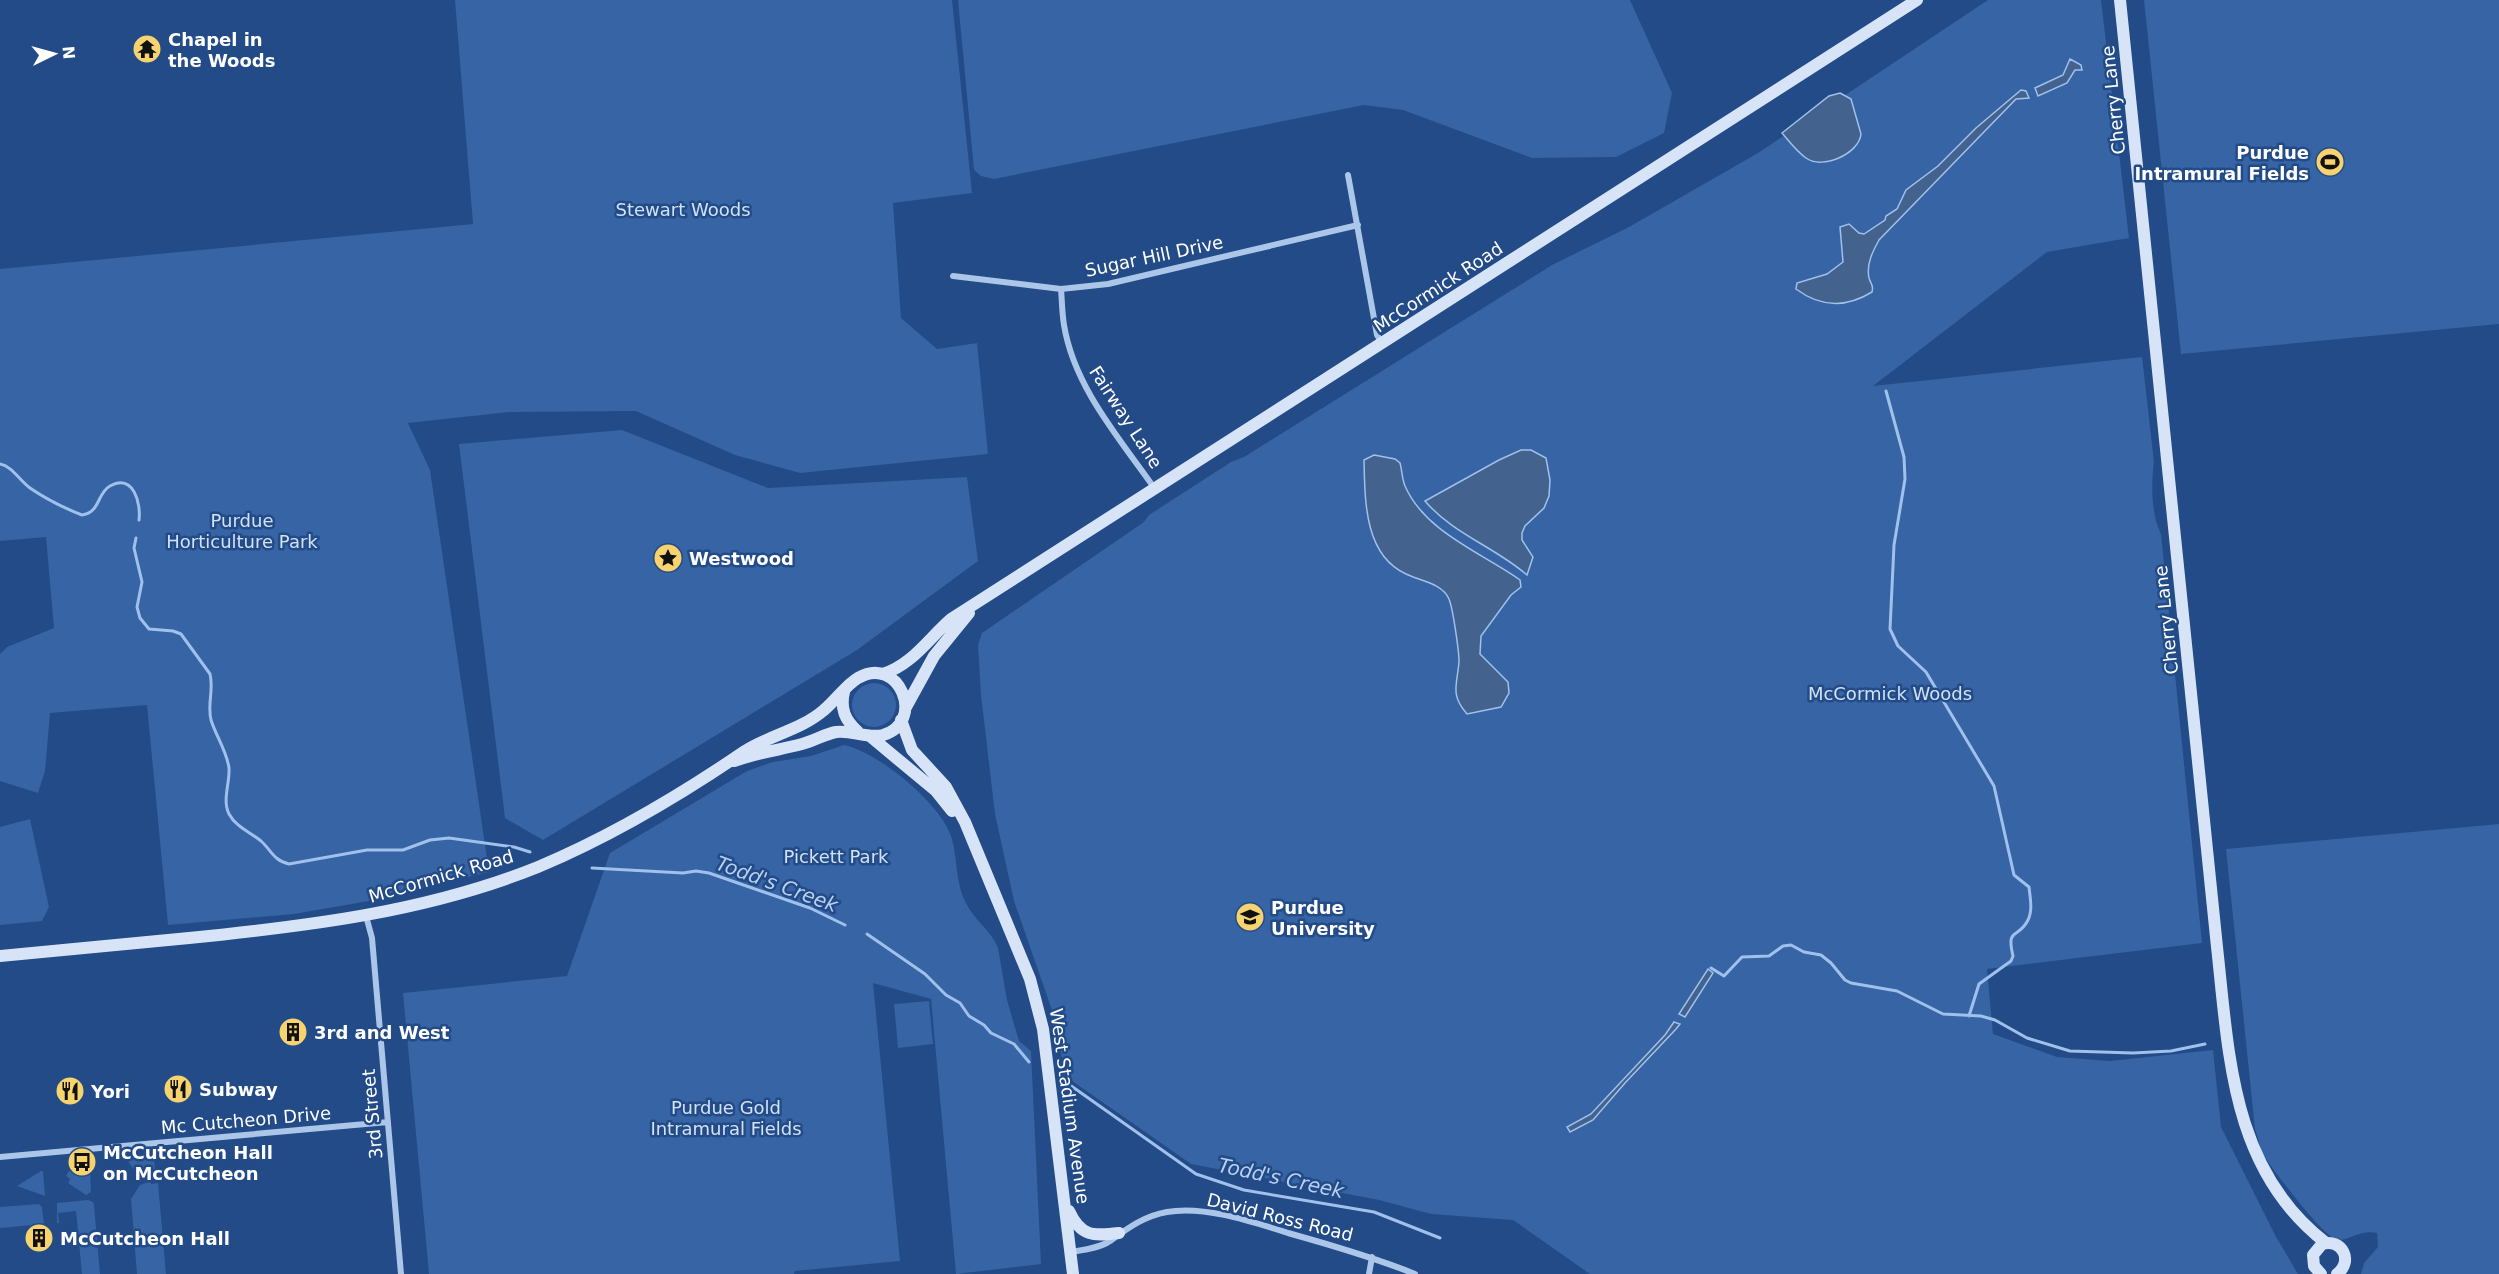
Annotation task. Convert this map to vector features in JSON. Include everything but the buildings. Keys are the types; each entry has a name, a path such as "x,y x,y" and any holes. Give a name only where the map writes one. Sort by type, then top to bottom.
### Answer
{"street":[{"name":"McCormick Road","path":"884,674 910,661 930,637 951,619 1917,0"},
{"name":"Cherry Lane","path":"2120,0 2232,1075 2240,1113 2253,1150 2272,1184 2299,1219 2315,1250 2312,1261 2316,1270 2321,1274"},
{"path":"1348,175 1377,335 1382,344"},
{"name":"Sugar Hill Drive","path":"953,276 1061,289 1108,284 1358,225"},
{"name":"Fairway Lane","path":"1061,289 1064,326 1075,365 1085,386 1155,489"},
{"name":"McCormick Road","path":"906,707 934,656 978,603"},
{"path":"734,761 762,752 803,744 836,732 858,732 871,737 888,733 901,720 906,707 902,690 897,682 884,674 874,673 858,678 845,691 843,709 845,718 858,732"},
{"name":"McCormick Road","path":"0,956 283,929 366,915 441,898 537,867 617,830 734,761 745,752 799,728 818,716 845,691"},
{"name":"West Stadium Avenue","path":"901,720 912,750 946,787 965,822 1022,958 1038,1004 1073,1274"},
{"name":"West Stadium Avenue","path":"871,737 936,791 952,811 975,848"},
{"name":"3rd Street","path":"366,915 372,938 401,1274"},
{"name":"Mc Cutcheon Drive","path":"0,1157 388,1122"},
{"path":"1065,1204 1082,1230 1099,1235 1119,1233"},
{"name":"David Ross Road","path":"1071,1252 1109,1242 1119,1233 1143,1219 1168,1212 1187,1210 1251,1222 1372,1257 1415,1274"},
{"name":"Cherry Lane","path":"2299,1219 2326,1243 2336,1244 2344,1251 2346,1260 2342,1272"},
{"path":"2315,1250 2326,1243"},
{"path":"1369,1274 1372,1257"}],"green space":[{"path":"455,0 952,0 972,193 893,203 901,318 937,349 977,343 988,454 800,473 735,455 636,411 509,412 408,423 430,470 489,872 369,901 294,914 168,925 147,705 50,713 45,771 38,793 0,781 0,654 7,647 54,628 46,537 0,541 0,269 473,224"},
{"path":"958,0 1630,0 1672,93 1664,133 1616,157 1532,158 1403,110 1364,105 994,179 981,176 974,170"},
{"name":"McCormick Woods","path":"1988,0 2101,0 2129,238 2047,252 1873,386 2142,357 2154,462 2153,499 2155,517 2161,534 2202,943 1987,969 1993,1034 2057,1057 2110,1061 2213,1050 2221,1127 2275,1235 2298,1274 1590,1274 1513,1220 1431,1214 1379,1200 1191,1164 1065,1076 1054,1016 1014,901 995,814 981,695 978,645 982,633 1144,522 1149,515 1231,462 1244,457 1552,265 1629,227 1758,153"},
{"name":"Purdue Intramural Fields","path":"2144,0 2499,0 2499,324 2181,354"},
{"path":"622,430 768,488 967,477 978,561 857,650 543,840 505,818 459,444"},
{"path":"874,683 889,690 896,705 889,720 874,727 859,720 852,705 859,690"},
{"name":"Purdue Gold Intramural Fields","path":"844,745 890,768 921,795 945,823 951,836 962,895 973,915 998,948 1007,1000 1019,1041 1031,1051 1041,1264 956,1274 931,999 873,983 900,1261 795,1271 794,1274 429,1274 403,993 567,976 610,853 747,771 773,762 811,756"},
{"path":"30,819 49,907 42,921 0,925 0,827"},
{"path":"2499,824 2499,1274 2361,1274 2364,1263 2378,1247 2377,1233 2364,1233 2343,1240 2333,1238 2295,1198 2266,1159 2260,1147 2255,1129 2226,849"},
{"path":"929,1001 933,1044 898,1048 894,1004"},
{"path":"154,1157 155,1171 150,1177 135,1172 127,1159"},
{"path":"85,1164 90,1166 91,1192 86,1195 68,1183 70,1179 66,1176 72,1166"},
{"path":"43,1171 45,1196 17,1186"},
{"path":"151,1181 151,1184 158,1183 166,1274 137,1274 131,1199 140,1185"},
{"path":"88,1200 94,1205 100,1274 82,1274 76,1211 58,1213 59,1223 57,1223 57,1203"},
{"path":"39,1204 42,1207 44,1224 0,1228 0,1207"}],"shaded area":[{"path":"2070,59 2081,65 2082,70 2075,70 2067,83 2038,96 2035,88 2063,75"},
{"path":"2021,90 2026,91 2029,98 2016,99 1879,240 1868,268 1872,292 1853,301 1833,303 1814,299 1796,289 1797,283 1827,274 1843,262 1840,227 1849,224 1859,233 1864,234 1885,220 1886,216 1897,209 1906,190 1938,166 1976,128"},
{"path":"1840,93 1851,99 1861,134 1859,141 1847,154 1830,161 1813,161 1806,158 1782,133 1829,96"},
{"path":"1521,450 1531,450 1546,458 1550,480 1549,496 1544,508 1525,526 1522,533 1522,540 1533,557 1527,575 1502,556 1448,523 1425,501"},
{"path":"1374,455 1395,459 1400,463 1404,483 1414,502 1440,529 1520,580 1521,587 1511,595 1481,636 1480,654 1508,682 1509,693 1501,707 1467,714 1456,695 1459,657 1449,599 1441,589 1406,574 1392,565 1382,554 1370,525 1365,492 1364,460"},
{"path":"1708,969 1713,973 1685,1017 1679,1014"},
{"path":"1674,1022 1680,1024 1593,1120 1570,1132 1567,1127 1591,1114 1665,1035"}],"waterway":[{"path":"1886,391 1904,457 1905,479 1894,545 1890,629 1898,646 1926,672 1994,786 2014,875 2029,887 2030,916 2024,926 2012,937 2011,961 1979,984 1969,1016"},
{"name":"Todd's Creek","path":"0,464 16,474 36,492 82,515 92,511 110,486 118,483 125,484 130,487 137,499 139,520"},
{"name":"Todd's Creek","path":"136,538 134,548 142,582 137,607 140,618 149,629 181,634 210,674 211,720 229,768 227,809 235,822 261,841 276,858 289,864 367,850 403,850 430,840 449,838 514,847 530,852"},
{"name":"Todd's Creek","path":"592,868 709,873 810,908 845,925"},
{"name":"Todd's Creek","path":"867,934 925,974 946,995 960,1003 969,1016 984,1025 991,1033 1014,1044 1029,1062"},
{"path":"1711,968 1724,976 1742,957 1769,956 1783,946 1791,945 1804,952 1821,955 1845,980 1851,983 1897,991 1943,1014 1981,1016 1995,1020 2027,1038 2070,1051 2133,1053 2171,1051 2205,1044"},
{"name":"Todd's Creek","path":"1067,1083 1196,1174 1244,1190 1374,1212 1440,1238"}],"place":[{"name":"Chapel in the Woods","path":"147,49"},
{"name":"Purdue Intramural Fields","path":"2330,162"},
{"name":"Westwood","path":"668,558"},
{"name":"Purdue University","path":"1250,917"},
{"name":"3rd and West","path":"293,1032"},
{"name":"Subway","path":"178,1089"},
{"name":"Yori","path":"70,1091"},
{"name":"McCutcheon Hall on McCutcheon","path":"82,1162"},
{"name":"McCutcheon Hall","path":"39,1238"}],"park label":[{"name":"Stewart Woods","path":"683,209"},
{"name":"Purdue Horticulture Park","path":"242,530"},
{"name":"Pickett Park","path":"836,856"}]}
